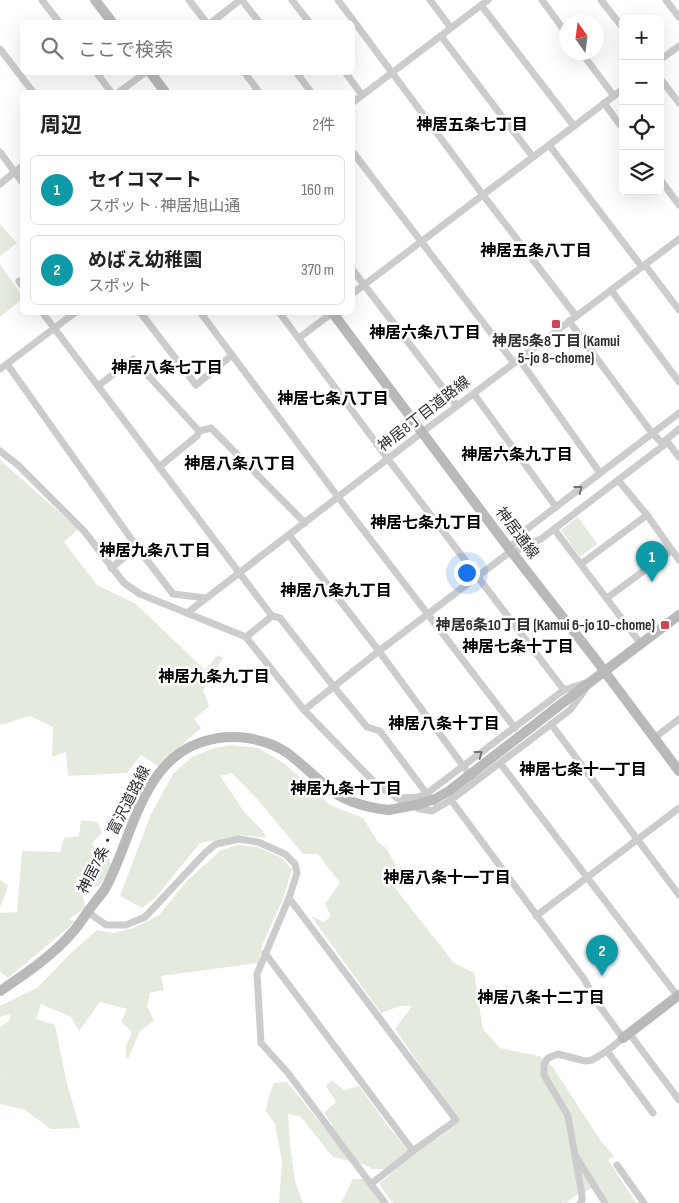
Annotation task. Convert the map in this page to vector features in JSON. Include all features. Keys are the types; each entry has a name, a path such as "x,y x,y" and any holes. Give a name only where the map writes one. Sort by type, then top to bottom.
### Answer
{"street":[{"path":"42,0 57,20"},
{"path":"95,0 110,20"},
{"path":"189,0 204,20"},
{"path":"215,20 241,0 257,20"},
{"path":"292,0 307,20"},
{"path":"338,0 353,20"},
{"path":"430,0 451,28"},
{"path":"355,101 488,0"},
{"path":"542,0 559,23"},
{"path":"601,0 619,23"},
{"path":"666,0 679,17"},
{"path":"482,5 574,126"},
{"path":"355,23 573,319 652,433 665,442 679,457"},
{"path":"441,36 533,157"},
{"path":"664,57 679,46"},
{"path":"0,49 31,90"},
{"path":"587,60 614,96"},
{"path":"98,75 110,90"},
{"path":"123,90 144,75"},
{"path":"151,75 163,90"},
{"path":"246,75 258,90"},
{"path":"298,75 310,90"},
{"path":"347,75 362,96"},
{"path":"664,83 679,103"},
{"path":"355,292 619,92"},
{"path":"604,103 619,124"},
{"path":"549,145 679,310"},
{"path":"0,152 20,179"},
{"path":"355,154 516,361 600,473"},
{"path":"0,184 20,168"},
{"path":"664,184 679,205"},
{"name":"神居8丁目道路線","path":"187,613 679,238"},
{"path":"355,273 457,406"},
{"path":"611,290 679,382"},
{"path":"44,315 272,616 280,618 367,727 380,731 426,794 439,808"},
{"path":"0,369 72,315"},
{"path":"142,315 196,385 232,355"},
{"path":"202,315 338,497 515,728"},
{"path":"281,315 564,690"},
{"path":"298,338 329,315"},
{"name":"神居通線","path":"334,315 679,771"},
{"path":"98,386 133,359 199,431"},
{"path":"7,364 137,547 173,594 206,598"},
{"path":"474,394 556,507"},
{"path":"304,710 511,551 527,529 679,412"},
{"path":"199,431 210,428 305,523"},
{"path":"511,551 541,539 618,480 679,429"},
{"path":"159,467 197,436 199,431"},
{"path":"0,451 18,465 84,531 124,584 140,594 246,637 304,710 377,785 420,810 432,811 439,808 475,782 570,710 591,681"},
{"path":"618,480 679,560"},
{"path":"581,564 647,516"},
{"path":"554,529 641,644"},
{"path":"289,535 379,651 475,782"},
{"path":"111,568 137,547"},
{"path":"607,598 672,550"},
{"name":"神居7条・富沢道路線","path":"0,991 47,957 71,934 104,890 119,859 140,805 160,770 170,760 192,745 231,736 266,742 285,752 335,793 352,802 366,807 389,810 412,806 434,799 449,791 679,615"},
{"path":"246,637 272,616"},
{"path":"397,798 410,798 426,794 564,690 591,681"},
{"path":"654,738 679,719"},
{"path":"551,724 679,895"},
{"path":"500,763 678,997 607,1051 592,1060 585,1061 558,1054 548,1058 544,1064 544,1075 568,1116 582,1195 580,1203"},
{"path":"451,800 584,979 598,1004 679,1100"},
{"path":"536,916 679,808"},
{"path":"88,912 106,925 126,925 145,917 206,852 216,844 239,839 258,842 285,854 295,864 297,873 289,898 257,974 261,1043 288,1073 385,1203"},
{"path":"289,898 456,1120 371,1184"},
{"path":"265,953 413,1151"},
{"path":"607,1051 653,1113"},
{"path":"575,1153 604,1203"},
{"path":"618,1164 644,1203"}],"shaded area":[{"path":"0,224 17,243 0,256"},
{"path":"0,264 20,293 20,301 0,317"},
{"path":"0,460 78,529 64,542 97,585 136,604 205,670 218,655 223,658 203,690 209,706 194,719 201,728 158,766 141,755 127,773 68,776 66,752 52,757 53,727 30,716 0,725"},
{"path":"578,517 597,544 580,557 561,530"},
{"path":"231,745 258,748 285,764 330,805 363,818 378,842 386,848 404,879 395,888 454,963 474,973 483,1029 500,1048 539,1056 552,1066 601,1141 614,1156 608,1160 636,1203 609,1203 598,1185 566,1203 393,1203 379,1184 396,1169 372,1169 366,1165 333,1157 300,1116 288,1114 295,1181 303,1203 279,1203 282,1162 275,1124 266,1111 269,1095 274,1083 287,1082 325,1129 333,1125 324,1113 336,1102 326,1086 332,1080 344,1090 359,1086 407,1149 431,1135 437,1139 459,1122 395,1029 412,1006 400,1006 381,1013 311,916 324,922 331,916 325,904 340,883 318,854 303,854 257,799 232,773 220,776 245,813 263,831 266,838 242,835 200,843 155,898 142,908 120,896 151,814 173,774 192,757 215,748"},
{"path":"81,820 97,822 102,833 92,843 97,855 109,858 112,867 99,886 82,889 85,908 69,919 75,922 8,978 0,972 0,913 17,912 22,851 60,852 64,838 79,836"},
{"path":"238,845 257,847 282,858 292,870 283,899 263,943 258,963 161,976 164,990 150,993 147,1006 154,1021 140,1031 128,1059 126,1057 126,1046 132,1032 121,1022 127,1009 100,1002 79,1031 71,1017 41,1004 36,1019 55,1025 67,1084 80,1128 51,1129 25,1110 0,1104 0,1027 9,1021 11,1014 0,1017 0,1006 37,988 72,952 97,930 113,933 133,928 159,915 187,881 221,850"},
{"path":"0,880 8,886 0,908"},
{"path":"353,1179 364,1179 380,1203 341,1203"}],"place":[{"name":"神居5条8丁目 (Kamui 5-jo 8-chome)","path":"556,324"},
{"name":"セイコマート","path":"652,582"},
{"name":"神居6条10丁目 (Kamui 6-jo 10-chome)","path":"665,625"},
{"name":"めばえ幼稚園","path":"602,976"}],"district":[{"name":"神居五条七丁目","path":"472,125"},
{"name":"神居五条八丁目","path":"536,251"},
{"name":"神居六条八丁目","path":"425,333"},
{"name":"神居八条七丁目","path":"167,368"},
{"name":"神居七条八丁目","path":"333,399"},
{"name":"神居六条九丁目","path":"517,455"},
{"name":"神居八条八丁目","path":"240,464"},
{"name":"神居七条九丁目","path":"426,523"},
{"name":"神居九条八丁目","path":"155,551"},
{"name":"神居八条九丁目","path":"336,591"},
{"name":"神居七条十丁目","path":"518,647"},
{"name":"神居九条九丁目","path":"214,677"},
{"name":"神居八条十丁目","path":"444,724"},
{"name":"神居七条十一丁目","path":"583,770"},
{"name":"神居九条十丁目","path":"346,789"},
{"name":"神居八条十一丁目","path":"447,878"},
{"name":"神居八条十二丁目","path":"541,998"}]}
